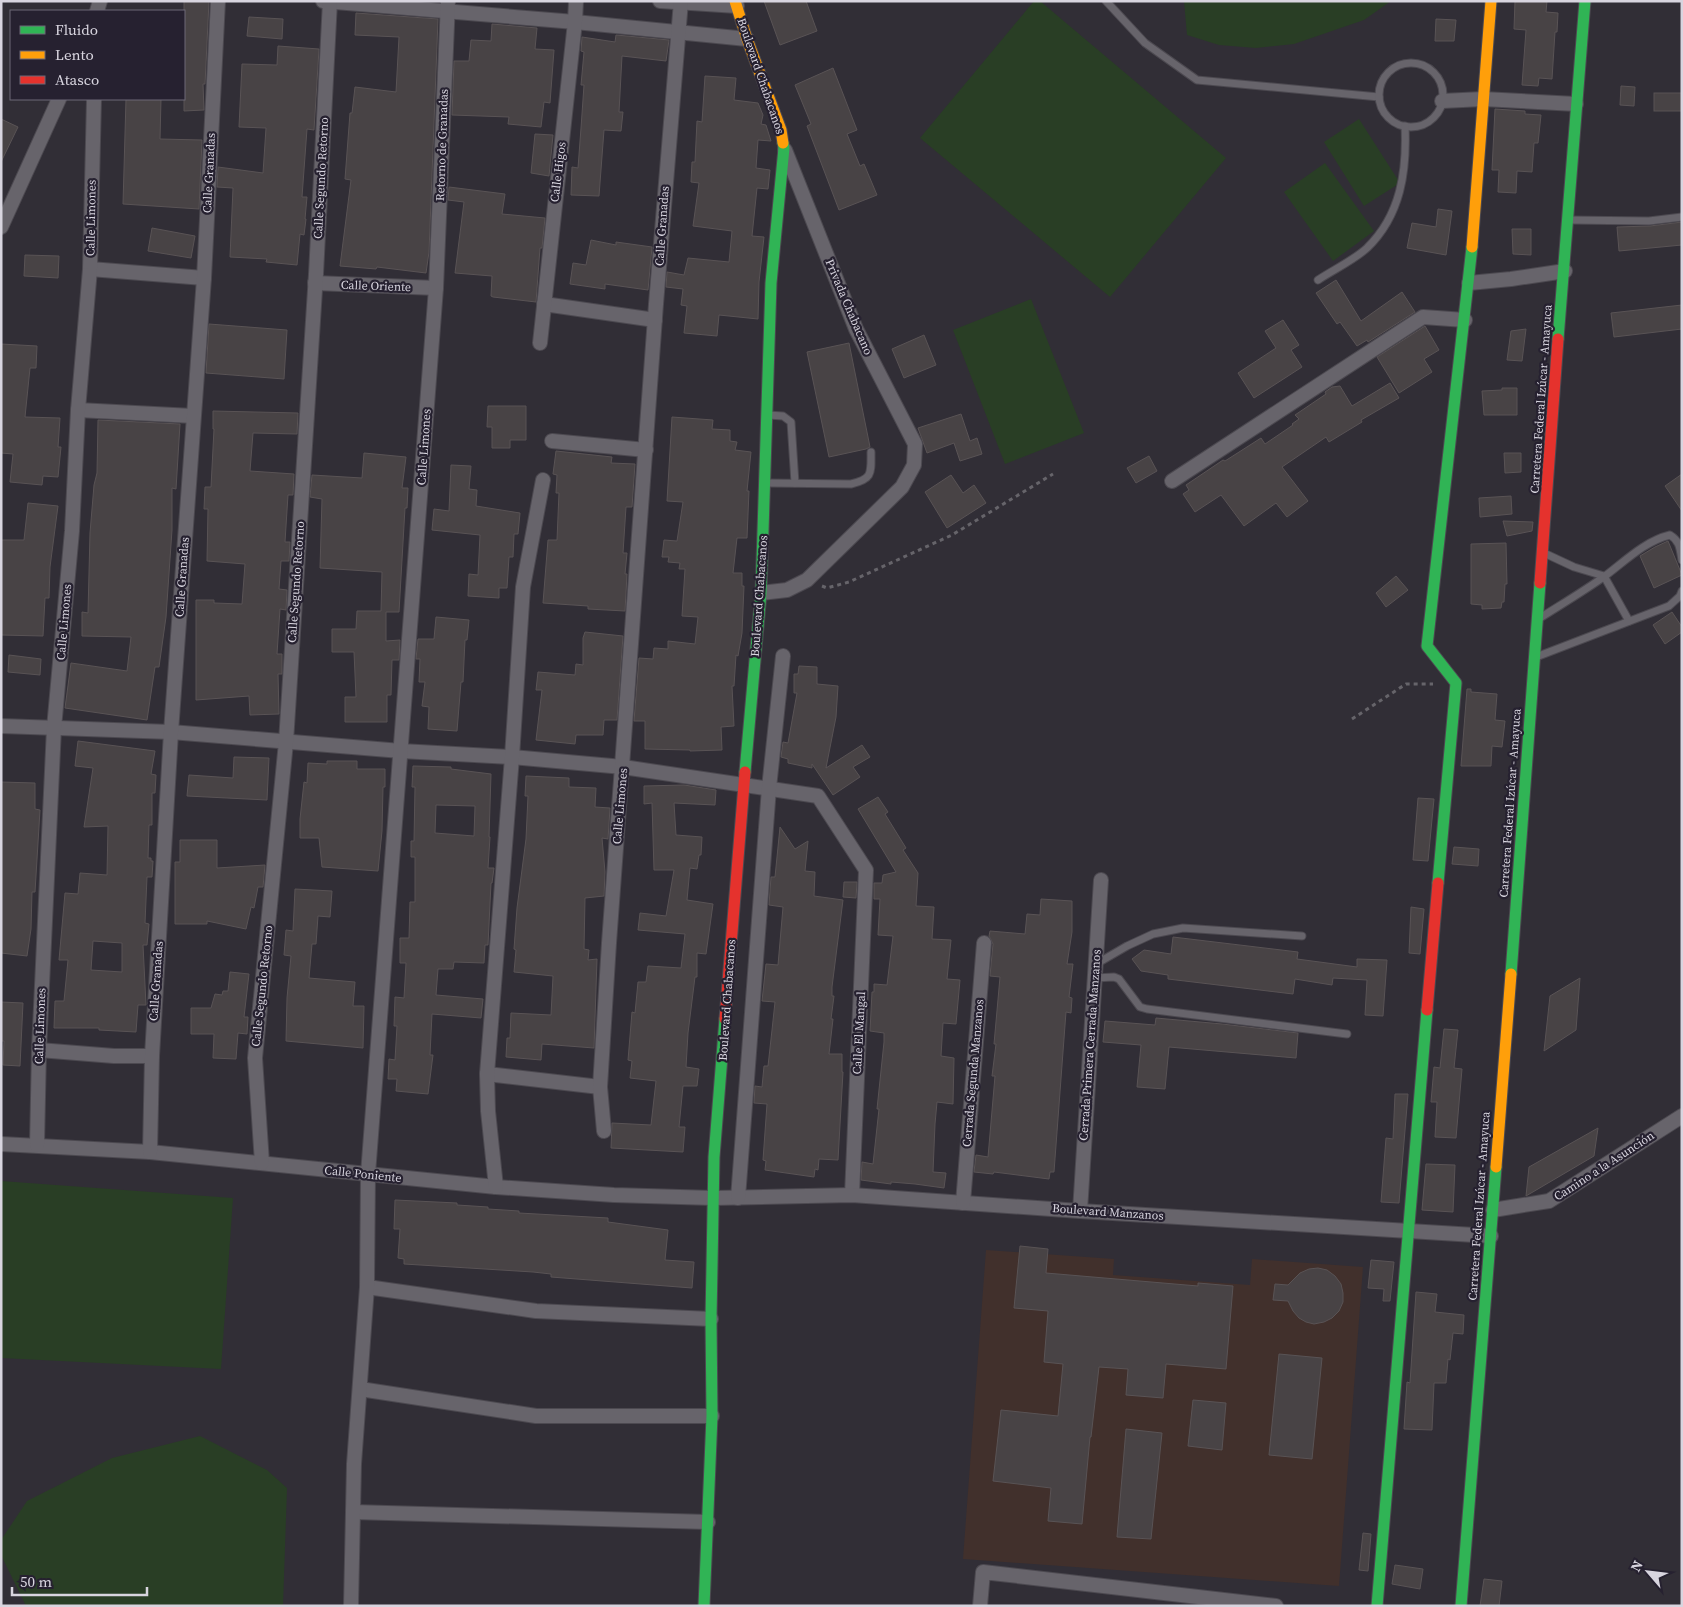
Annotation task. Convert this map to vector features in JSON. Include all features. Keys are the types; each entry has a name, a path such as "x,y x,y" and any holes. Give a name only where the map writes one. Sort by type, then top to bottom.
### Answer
{"street":[{"name":"Calle Granadas","path":"150,1152 152,1056 171,732 204,278 218,1"},
{"path":"323,1 448,7 747,39"},
{"name":"Calle Higos","path":"540,343 576,22 576,1"},
{"path":"660,1 736,3"},
{"path":"1377,1606 1456,683 1427,646 1469,283 1491,1"},
{"name":"Carretera Federal Izúcar - Amayuca","path":"1461,1606 1544,553 1585,1"},
{"name":"Calle Segundo Retorno","path":"262,1163 255,1058 286,742 315,283 330,2"},
{"name":"Calle Granadas","path":"646,450 680,2"},
{"name":"Boulevard Chabacanos","path":"726,1198 714,1157 761,592 771,283 784,148 781,130 747,39 736,3"},
{"name":"Retorno de Granadas","path":"436,288 448,7"},
{"path":"1442,101 1483,99 1576,104"},
{"path":"1,227 59,100"},
{"name":"Calle Limones","path":"37,1145 39,1050 54,728 72,531 78,410 90,269 94,100"},
{"name":"Privada Chabacano","path":"784,148 856,329 915,444 914,465 902,486 807,580"},
{"path":"90,269 204,278"},
{"path":"1469,283 1565,271"},
{"name":"Calle Oriente","path":"315,283 436,288"},
{"name":"Calle Limones","path":"351,1606 354,1464 367,1288 368,1174 436,288"},
{"path":"544,304 655,320"},
{"path":"1172,481 1423,317 1465,320"},
{"path":"78,410 193,416"},
{"path":"552,441 646,450"},
{"name":"Calle Limones","path":"604,1131 600,1086 646,450"},
{"path":"496,1187 488,1111 487,1074 512,757 523,587 543,480"},
{"path":"761,592 787,590 807,580"},
{"name":"Boulevard Chabacanos","path":"726,1198 783,656"},
{"path":"1,726 171,732 286,742 512,757 623,767 769,788"},
{"name":"Calle El Mangal","path":"769,788 818,796 866,870 852,1195"},
{"name":"Cerrada Primera Cerrada Manzanos","path":"1080,1211 1101,880"},
{"name":"Cerrada Segunda Manzanos","path":"963,1203 984,943"},
{"path":"39,1050 114,1056 152,1056"},
{"path":"487,1074 600,1086"},
{"name":"Camino a la Asunción","path":"1493,1210 1549,1201 1682,1116"},
{"name":"Calle Poniente","path":"1,1144 150,1152 496,1187 614,1195 726,1198"},
{"name":"Boulevard Manzanos","path":"726,1198 852,1195 1491,1236"},
{"path":"704,1606 712,1416 711,1319 726,1198"},
{"path":"367,1288 536,1311 711,1319"},
{"path":"360,1389 536,1416 712,1416"},
{"path":"353,1512 708,1522"},
{"path":"980,1606 983,1572 1276,1606"}],"lane":[{"path":"1106,1 1145,43 1196,80 1379,97"},
{"path":"1411,63 1422,65 1431,70 1438,78 1442,87 1442,101 1434,117 1426,123 1416,126 1405,126 1396,123 1387,116 1382,108 1379,97 1380,87 1385,77 1401,65 1411,63"},
{"path":"1318,280 1366,249 1386,226 1398,201 1406,152 1405,126"},
{"path":"1568,220 1649,221 1682,217"},
{"path":"767,415 783,416 791,422 795,483"},
{"path":"764,483 851,484 863,482 868,478 871,471 870,452"},
{"path":"1538,619 1604,576 1641,548 1662,537 1670,535 1677,539 1682,560"},
{"path":"1544,553 1604,576 1629,620"},
{"path":"1535,657 1669,606 1680,596 1682,590"},
{"path":"1095,971 1127,946 1153,934 1182,928 1302,936"},
{"path":"1095,971 1119,979 1140,1007 1147,1009 1347,1034"}],"path":[{"path":"807,580 827,588 849,582 952,535 1053,474"},
{"path":"1352,718 1406,684 1456,683"}],"shaded area":[{"path":"986,1250 1114,1259 1113,1275 1250,1285 1252,1259 1363,1267 1339,1586 963,1559"}],"green space":[{"path":"1034,1 1040,1 1226,158 1110,297 920,138"},
{"path":"1184,1 1391,1 1364,20 1294,44 1256,48 1219,45 1187,35"},
{"path":"1359,119 1400,183 1364,206 1324,142"},
{"path":"1325,163 1374,231 1333,261 1284,192"},
{"path":"1031,299 1084,433 1005,464 953,330"},
{"path":"1,1181 233,1198 221,1369 1,1358"},
{"path":"200,1436 267,1470 287,1488 283,1606 26,1606 1,1555 1,1540 27,1501 112,1458"}],"building":[{"path":"184,1 209,1 205,84 203,84 204,110 184,111"},
{"path":"764,1 806,1 817,31 780,45"},
{"path":"1515,1 1547,1 1546,12 1558,13 1552,79 1539,78 1538,86 1522,85 1526,30 1514,29"},
{"path":"356,13 438,19 429,252 426,273 377,267 376,269 340,266 351,180 345,179 350,113 352,113 355,87 396,92 399,37 355,35"},
{"path":"249,17 283,19 282,39 247,36"},
{"path":"1436,19 1456,20 1454,41 1435,41"},
{"path":"492,24 537,28 535,49 554,50 550,103 544,102 541,127 508,124 509,117 452,115 454,61 469,61 471,40 491,41"},
{"path":"616,35 669,40 666,61 622,56 619,112 623,112 621,131 604,130 599,196 571,195 572,167 578,168 584,85 581,85 584,52 581,51 582,37 615,42"},
{"path":"278,46 319,49 314,130 307,129 302,197 307,197 306,219 304,235 300,234 297,265 266,262 267,259 230,257 233,188 217,187 218,167 263,173 266,128 239,127 242,64 277,65"},
{"path":"833,68 857,130 847,134 860,166 864,164 877,195 839,210 807,126 811,124 795,85"},
{"path":"705,76 736,78 734,100 758,103 763,115 761,124 766,125 771,141 758,140 756,168 770,170 768,189 757,188 752,236 764,237 759,282 758,319 719,315 717,336 684,333 687,306 681,305 683,289 666,287 667,272 684,275 688,258 729,262 732,231 693,226 699,183 691,182 692,162 695,162 697,121 702,122"},
{"path":"1621,86 1635,87 1634,106 1620,105"},
{"path":"1654,93 1682,93 1682,111 1654,111"},
{"path":"126,100 161,100 160,139 202,140 199,209 123,204"},
{"path":"1495,109 1525,111 1525,114 1541,115 1538,143 1534,143 1532,172 1517,171 1516,193 1498,192 1499,170 1492,170"},
{"path":"1,119 18,127 1,162"},
{"path":"535,134 553,135 549,176 531,173"},
{"path":"449,187 505,194 502,214 545,218 542,248 540,248 536,302 493,297 491,296 492,276 455,273 464,202 448,200"},
{"path":"1438,209 1452,211 1446,255 1407,248 1412,223 1436,227"},
{"path":"1682,222 1682,245 1619,251 1617,227 1650,226"},
{"path":"152,228 195,236 191,258 148,251"},
{"path":"1512,229 1531,229 1531,255 1513,254"},
{"path":"591,240 616,245 616,242 652,247 648,290 605,284 605,289 570,284 573,263 586,265"},
{"path":"25,255 59,256 58,278 24,276"},
{"path":"1336,280 1361,321 1402,292 1415,312 1368,342 1367,340 1357,346 1340,322 1337,324 1316,293"},
{"path":"1682,305 1682,329 1614,337 1611,313"},
{"path":"1283,320 1299,345 1291,350 1302,367 1254,398 1238,373 1276,348 1265,331"},
{"path":"209,324 287,330 284,379 206,373"},
{"path":"1425,326 1439,350 1424,359 1432,372 1399,393 1377,357"},
{"path":"1526,329 1522,361 1507,360 1511,331"},
{"path":"924,335 936,365 904,378 892,349"},
{"path":"849,343 870,447 829,457 807,352"},
{"path":"1,344 37,346 36,368 30,368 25,417 60,418 58,447 61,447 58,477 43,476 42,485 10,482 13,454 1,453"},
{"path":"1390,383 1399,398 1361,420 1362,422 1329,442 1326,437 1282,467 1308,501 1287,517 1276,503 1244,526 1221,495 1195,512 1183,494 1189,490 1186,485 1223,460 1225,461 1261,438 1265,444 1293,425 1299,419 1295,415 1326,394 1325,392 1332,387 1340,386 1352,406"},
{"path":"1502,388 1517,388 1517,415 1484,415 1482,391 1502,390"},
{"path":"488,406 526,406 526,440 510,440 510,448 492,448 492,427 487,427"},
{"path":"213,411 298,413 297,434 253,433 250,471 294,474 293,495 288,495 285,542 290,542 289,561 281,561 279,589 287,590 286,610 280,609 277,654 282,654 282,674 278,674 279,714 250,715 249,696 196,700 196,600 214,600 214,603 242,604 245,564 207,561 208,509 204,509 205,487 211,487"},
{"path":"961,414 970,441 977,438 982,454 960,461 954,443 927,453 918,428"},
{"path":"672,417 713,420 712,429 730,430 730,441 737,442 735,450 751,452 747,491 749,491 747,538 737,538 733,573 742,573 742,586 744,586 742,633 738,656 736,655 734,686 732,686 734,726 721,727 722,750 645,749 645,721 634,721 639,658 653,659 654,648 668,649 668,641 695,644 698,617 682,616 685,569 679,569 680,563 668,562 669,557 662,557 664,540 677,541 683,502 667,501"},
{"path":"98,420 180,424 176,489 172,488 172,530 166,617 159,667 155,667 147,720 65,708 71,663 127,671 131,637 82,636 82,612 88,613 90,533 94,485 97,473"},
{"path":"556,451 612,457 611,463 635,464 632,507 626,507 623,553 627,553 625,611 588,609 588,606 543,603 548,540 557,540 559,493 556,493 557,475 553,474"},
{"path":"364,453 406,457 402,488 408,488 407,508 405,508 399,612 386,612 386,641 400,640 399,660 392,660 391,695 387,695 387,722 345,722 345,697 356,697 354,652 332,652 332,629 356,629 357,611 381,611 382,572 320,568 322,499 310,497 312,475 362,478"},
{"path":"1504,453 1521,453 1521,472 1505,473"},
{"path":"1149,456 1157,471 1136,483 1127,468"},
{"path":"451,465 471,466 469,489 477,490 476,506 520,513 518,534 514,534 513,557 509,557 507,588 499,588 499,598 468,596 469,574 478,575 480,535 432,530 434,509 449,511"},
{"path":"1682,474 1682,511 1665,486"},
{"path":"951,475 963,493 974,485 986,503 947,528 925,492"},
{"path":"1511,496 1512,514 1480,517 1479,498"},
{"path":"28,503 58,506 50,567 49,598 45,598 43,636 1,635 1,540 24,540"},
{"path":"1503,521 1533,522 1532,531 1507,536"},
{"path":"1668,541 1682,575 1654,588 1640,556"},
{"path":"1506,543 1507,584 1505,584 1504,602 1502,602 1501,608 1482,609 1482,605 1471,604 1471,544"},
{"path":"1396,576 1408,590 1386,607 1376,593"},
{"path":"1672,612 1682,627 1682,632 1665,644 1653,625"},
{"path":"436,617 469,620 467,640 465,640 463,682 461,682 457,731 428,729 429,707 422,706 425,682 419,682 420,659 416,659 418,639 434,639"},
{"path":"585,632 623,636 617,720 604,720 603,735 576,735 575,744 536,740 542,690 536,690 538,672 575,675 576,664 583,665 583,638"},
{"path":"9,655 41,659 40,675 8,672"},
{"path":"799,666 817,667 817,684 838,686 836,717 826,768 862,745 870,757 853,767 860,777 833,795 812,764 812,768 788,763 788,759 781,757 783,742 788,743 797,693 794,693 794,674 798,674"},
{"path":"1467,689 1471,689 1471,692 1497,694 1495,720 1505,721 1502,747 1492,746 1491,766 1461,766"},
{"path":"78,741 155,751 151,774 156,775 155,793 152,793 152,825 149,825 148,858 151,858 151,861 153,861 152,877 147,877 145,923 149,924 147,945 143,945 146,1005 138,1005 136,1032 99,1030 99,1028 54,1028 55,1001 64,1001 68,960 59,960 65,893 78,894 80,873 107,875 108,826 84,827 93,768 75,766","holes":["93,941 122,943 122,972 91,970"]},
{"path":"234,757 269,758 267,800 187,796 189,775 233,778"},
{"path":"327,761 357,761 357,769 385,769 378,871 322,867 319,838 300,838 300,819 304,782 307,783 308,763 327,764"},
{"path":"413,766 451,767 451,769 491,774 488,868 494,868 491,883 488,945 485,945 484,963 454,962 453,969 438,969 436,995 483,999 481,1018 432,1014 430,1055 433,1055 428,1094 396,1091 397,1079 388,1079 389,1059 395,1060 397,1026 394,1026 395,997 404,998 406,963 400,963 400,938 409,938 410,902 415,902 415,857 411,857 411,841 414,841 415,787 412,787","holes":["436,805 475,806 474,836 435,833"]},
{"path":"526,776 569,778 569,787 596,788 595,807 610,808 608,839 602,838 605,872 604,896 585,898 584,949 589,950 588,960 597,959 594,1048 542,1044 541,1060 506,1057 507,1038 510,1038 511,1013 551,1015 553,976 514,972 517,908 526,839 528,796 525,796"},
{"path":"1,782 35,783 35,809 40,810 35,892 32,892 31,929 27,956 1,953"},
{"path":"684,785 716,790 715,805 674,803 676,835 702,837 701,855 699,855 697,869 690,868 687,900 713,904 706,954 697,953 697,977 695,977 688,1033 686,1067 699,1069 697,1086 683,1086 679,1127 685,1127 683,1152 611,1148 612,1123 651,1125 656,1081 630,1078 632,1061 628,1060 632,1012 635,1013 638,982 646,982 648,966 681,968 685,934 638,930 640,913 666,916 674,870 654,870 652,803 644,804 644,786"},
{"path":"878,797 888,812 885,814 906,848 903,850 918,873 916,906 934,907 932,939 951,940 947,979 960,980 956,1024 943,1023 941,1056 954,1058 953,1104 937,1102 935,1124 933,1172 946,1173 944,1188 861,1180 862,1162 873,1164 884,1042 884,1033 870,1031 872,992 874,992 874,984 887,985 893,936 878,935 880,899 874,899 874,883 882,883 883,875 896,872 858,809"},
{"path":"1418,798 1434,799 1428,861 1413,860"},
{"path":"780,827 795,849 808,841 805,871 815,872 814,896 843,900 832,987 832,996 834,996 831,1019 833,1019 829,1054 842,1054 843,1072 838,1160 819,1159 818,1170 815,1169 814,1177 765,1170 766,1161 763,1160 767,1104 754,1103 755,1086 762,1087 764,1066 768,1066 775,1002 762,1001 766,964 778,965 783,907 769,905 771,877 775,877"},
{"path":"180,840 217,840 217,868 265,865 263,887 258,887 254,908 251,907 246,929 207,921 207,924 175,924 175,862 180,862"},
{"path":"1454,847 1479,849 1478,866 1452,864"},
{"path":"844,882 857,882 856,898 843,897"},
{"path":"295,889 332,891 330,917 318,916 316,944 312,944 309,978 355,982 353,1006 364,1006 363,1048 286,1041 287,998 291,956 284,955 286,930 293,931"},
{"path":"1041,899 1072,901 1072,932 1067,964 1073,964 1069,997 1072,998 1071,1013 1066,1012 1054,1172 1050,1172 1049,1179 994,1172 993,1174 974,1172 976,1155 988,1157 995,1076 992,1076 1000,977 990,976 993,944 989,936 990,931 1025,934 1027,914 1040,915"},
{"path":"1411,907 1424,909 1420,954 1409,953"},
{"path":"1173,937 1298,952 1297,959 1357,967 1357,959 1387,960 1383,1016 1365,1015 1367,980 1333,978 1332,985 1295,979 1293,994 1168,979 1168,975 1141,971 1132,959 1144,950 1171,954"},
{"path":"230,972 249,974 244,1017 248,1017 247,1034 238,1033 236,1059 213,1058 214,1034 191,1034 191,1008 211,1008 215,994 222,995 223,991 228,991"},
{"path":"1580,978 1576,1030 1544,1051 1550,996"},
{"path":"1,1002 23,1003 20,1066 3,1065 4,1041 1,1041"},
{"path":"1156,1018 1298,1033 1296,1058 1169,1047 1165,1089 1137,1087 1141,1045 1103,1042 1105,1021 1155,1025"},
{"path":"1444,1029 1458,1030 1454,1068 1462,1069 1456,1138 1435,1137 1437,1102 1431,1102 1434,1067 1440,1068"},
{"path":"1395,1094 1408,1094 1399,1203 1381,1202 1386,1138 1393,1139"},
{"path":"1598,1128 1594,1156 1526,1196 1529,1167"},
{"path":"1426,1164 1455,1165 1453,1212 1422,1210"},
{"path":"395,1200 457,1203 457,1205 488,1207 488,1209 519,1211 519,1213 608,1218 608,1222 668,1230 665,1260 694,1262 692,1288 551,1277 551,1274 533,1272 404,1264 404,1259 398,1258 400,1229 394,1229"},
{"path":"1020,1246 1048,1249 1046,1273 1198,1286 1198,1283 1233,1286 1226,1369 1166,1364 1163,1398 1126,1395 1128,1369 1099,1367 1082,1524 1048,1521 1051,1488 993,1481 1001,1410 1058,1416 1063,1364 1044,1362 1048,1311 1014,1308"},
{"path":"1371,1260 1394,1262 1390,1301 1383,1301 1384,1289 1368,1288"},
{"path":"1318,1268 1327,1270 1341,1284 1343,1302 1339,1311 1332,1318 1314,1324 1299,1318 1288,1301 1273,1300 1275,1284 1288,1285 1300,1273"},
{"path":"1416,1292 1437,1294 1435,1312 1464,1315 1463,1334 1453,1333 1446,1383 1434,1383 1432,1430 1404,1429 1407,1382 1410,1383"},
{"path":"1279,1354 1322,1358 1312,1459 1269,1455"},
{"path":"1193,1400 1226,1403 1222,1450 1188,1446"},
{"path":"1126,1429 1162,1433 1151,1539 1117,1537"},
{"path":"1363,1533 1371,1534 1368,1571 1359,1570"},
{"path":"1395,1565 1423,1569 1420,1589 1392,1584"},
{"path":"1484,1579 1502,1581 1499,1606 1480,1606"}],"traffic: fast":[{"path":"1558,339 1585,1"},
{"path":"745,772 761,593 771,283 783,143"},
{"path":"1438,883 1456,683 1427,646 1472,247"},
{"path":"1511,974 1540,583"},
{"path":"1377,1606 1427,1010"},
{"path":"704,1606 712,1416 711,1319 714,1157 725,1019"},
{"path":"1461,1606 1496,1167"}],"traffic: slow":[{"path":"735,1 781,130 783,143"},
{"path":"1472,247 1491,1"},
{"path":"1496,1167 1511,974"}],"traffic: jam":[{"path":"1540,583 1558,339"},
{"path":"725,1019 745,772"},
{"path":"1427,1010 1438,883"}]}
